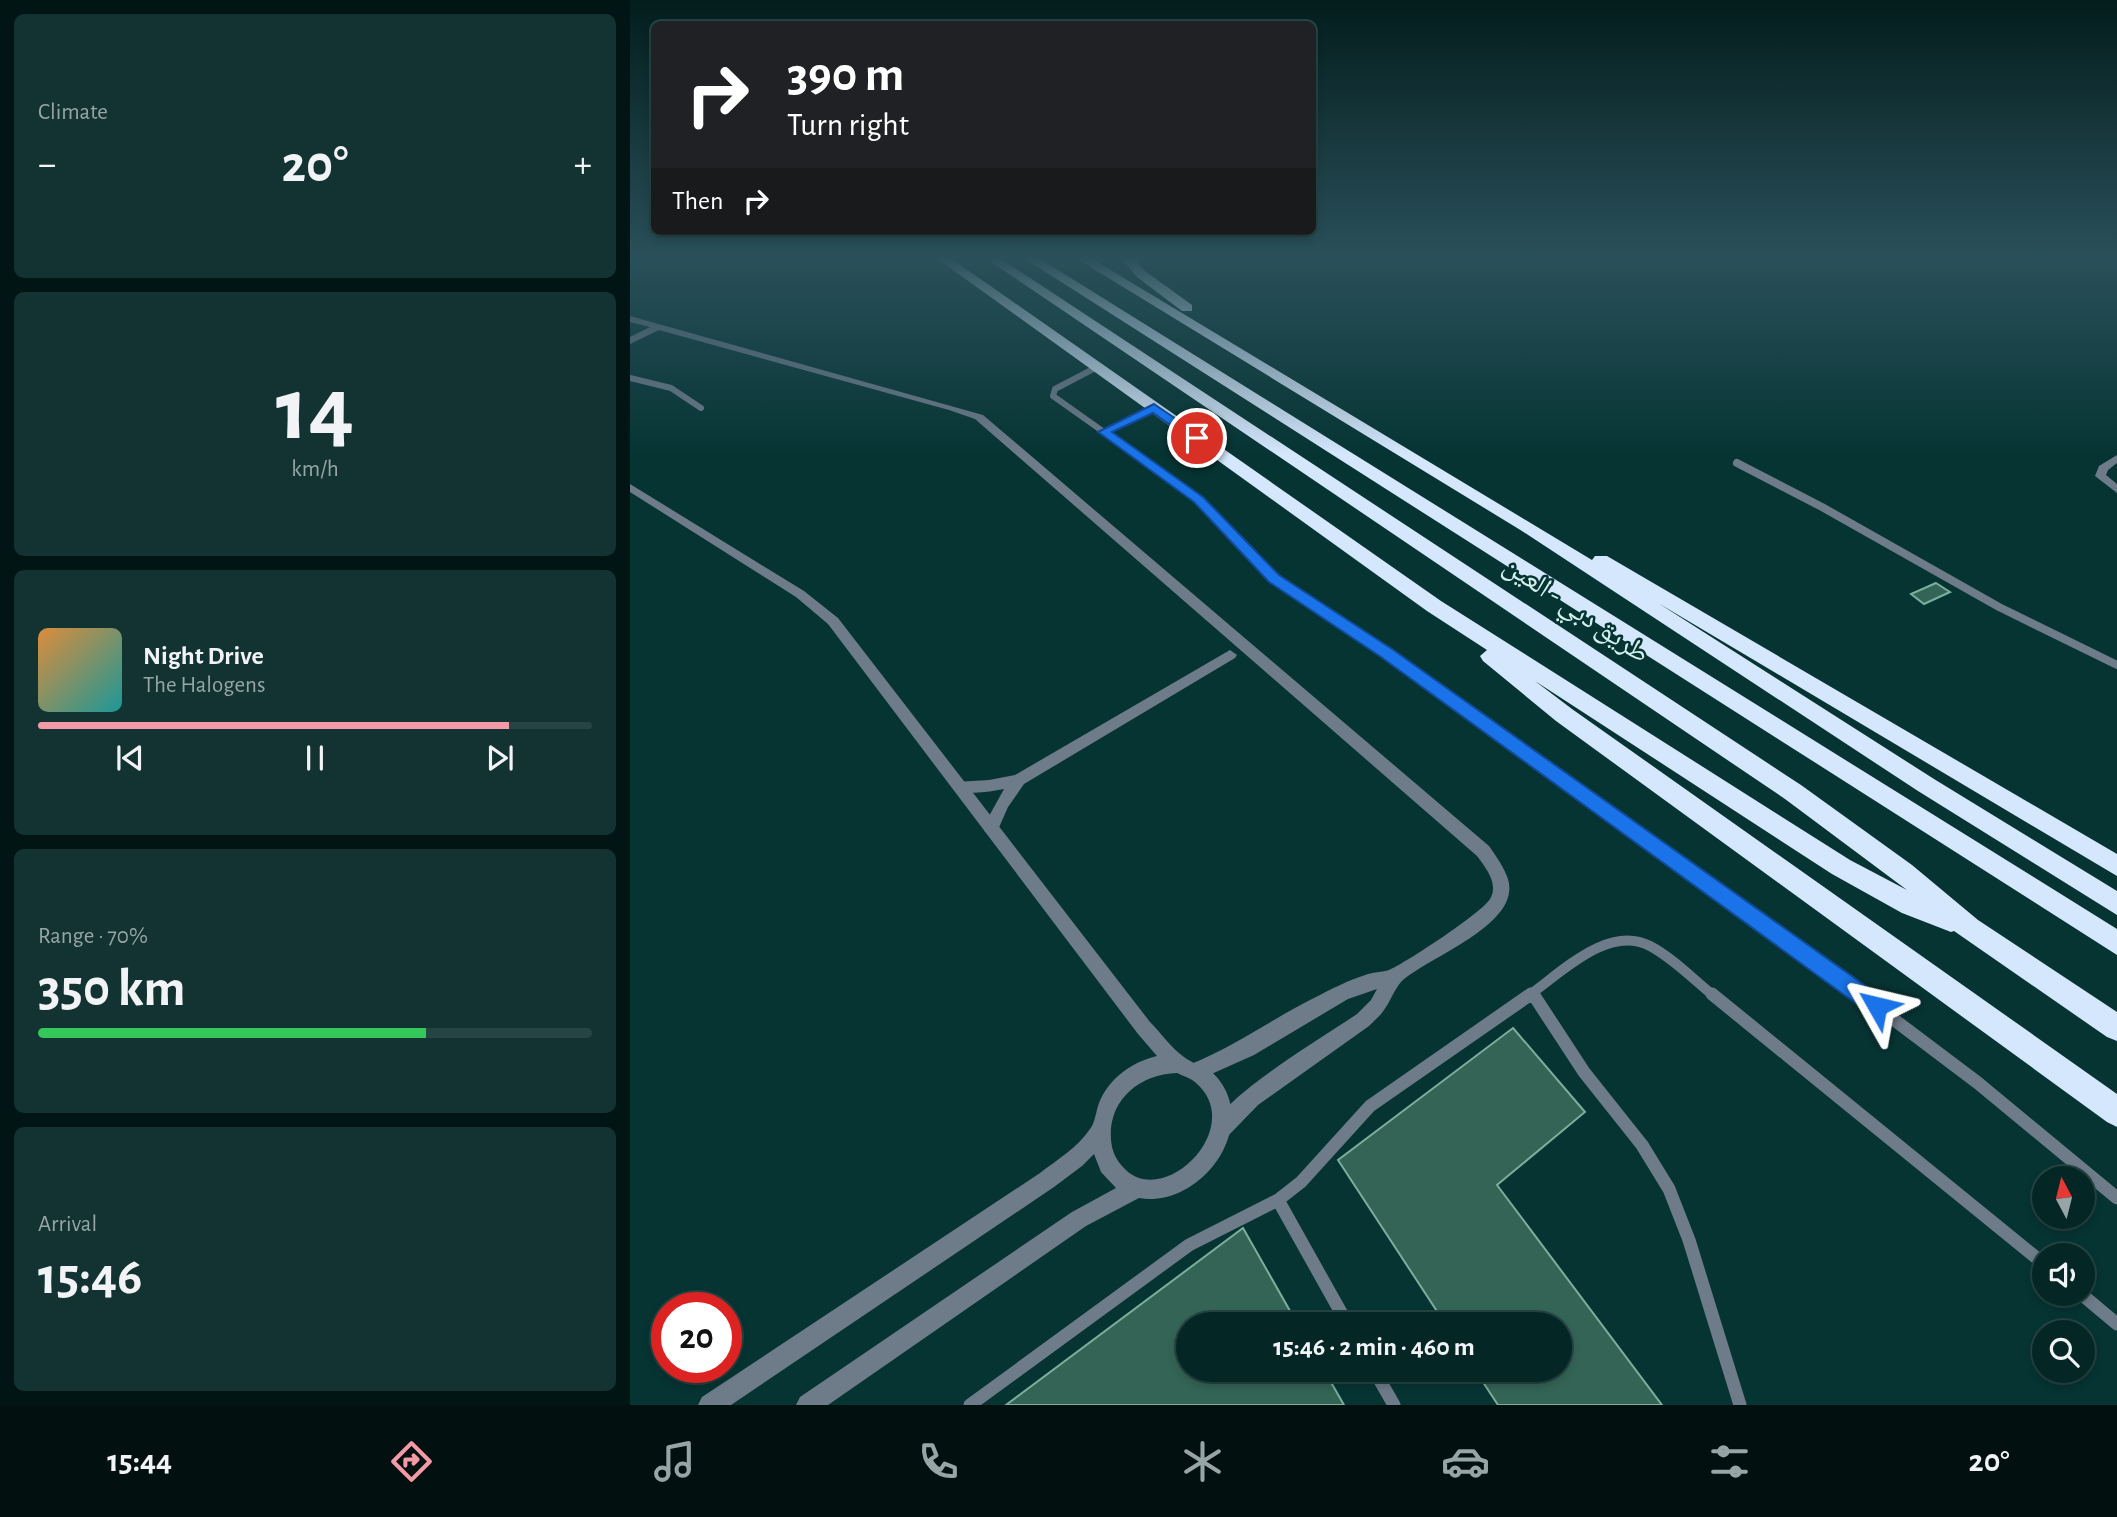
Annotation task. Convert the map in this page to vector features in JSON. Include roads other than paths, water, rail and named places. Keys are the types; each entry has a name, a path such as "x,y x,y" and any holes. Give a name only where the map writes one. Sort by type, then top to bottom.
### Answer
{"highway":[{"path":"1033,323 1434,606 1864,881 1911,905 1969,928"},
{"name":"طريق دبي - العين","path":"1088,323 1793,792 1903,872 1969,928 2117,1028"},
{"name":"طريق دبي - العين","path":"1132,323 2117,943"},
{"path":"1190,323 1548,540 1926,785 2117,904"},
{"path":"1205,323 1221,341"},
{"path":"1548,540 1593,556 1639,581 2117,866"},
{"path":"1434,606 1474,644 1564,715 2117,1112"}],"street":[{"path":"642,323 978,417 993,427 1491,860 1501,881 1497,904 1491,914 1394,977 1377,1006 1363,1020 1251,1098 1221,1129"},
{"path":"630,341 658,327"},
{"path":"2113,462 2103,468 2099,476 2117,488"},
{"path":"630,486 823,611 961,786 1144,1028 1177,1064"},
{"path":"961,786 989,786 1019,780 1230,655"},
{"path":"991,827 1002,803 1019,780"},
{"path":"1198,1071 1255,1045 1343,992 1376,979 1394,977"},
{"path":"1177,1064 1198,1071 1210,1081 1218,1095 1222,1111 1221,1129 1214,1151 1199,1169 1180,1183 1158,1189 1137,1188 1121,1180 1109,1167 1101,1151 1100,1133 1110,1100 1123,1084 1139,1072 1158,1065 1177,1064"},
{"path":"710,1405 1062,1170 1100,1133"},
{"path":"808,1405 1079,1219 1137,1188"}],"lane":[{"path":"1097,367 1055,388 1053,396 1199,499 1274,579 1387,653 1801,950 1978,1083 2117,1198"},
{"path":"630,378 671,388 701,408"},
{"path":"1104,432 1154,408"},
{"path":"1737,463 1841,515 1962,587 2117,666"},
{"path":"970,1405 1189,1245 1278,1200 1301,1182 1370,1106 1611,940 1630,939 1648,944 2032,1254"},
{"path":"1532,993 1584,1072 1642,1145 1669,1189 1689,1240 1740,1405"},
{"path":"1278,1200 1341,1312"},
{"path":"2095,1306 2117,1324"},
{"path":"1381,1382 1394,1405"}]}
